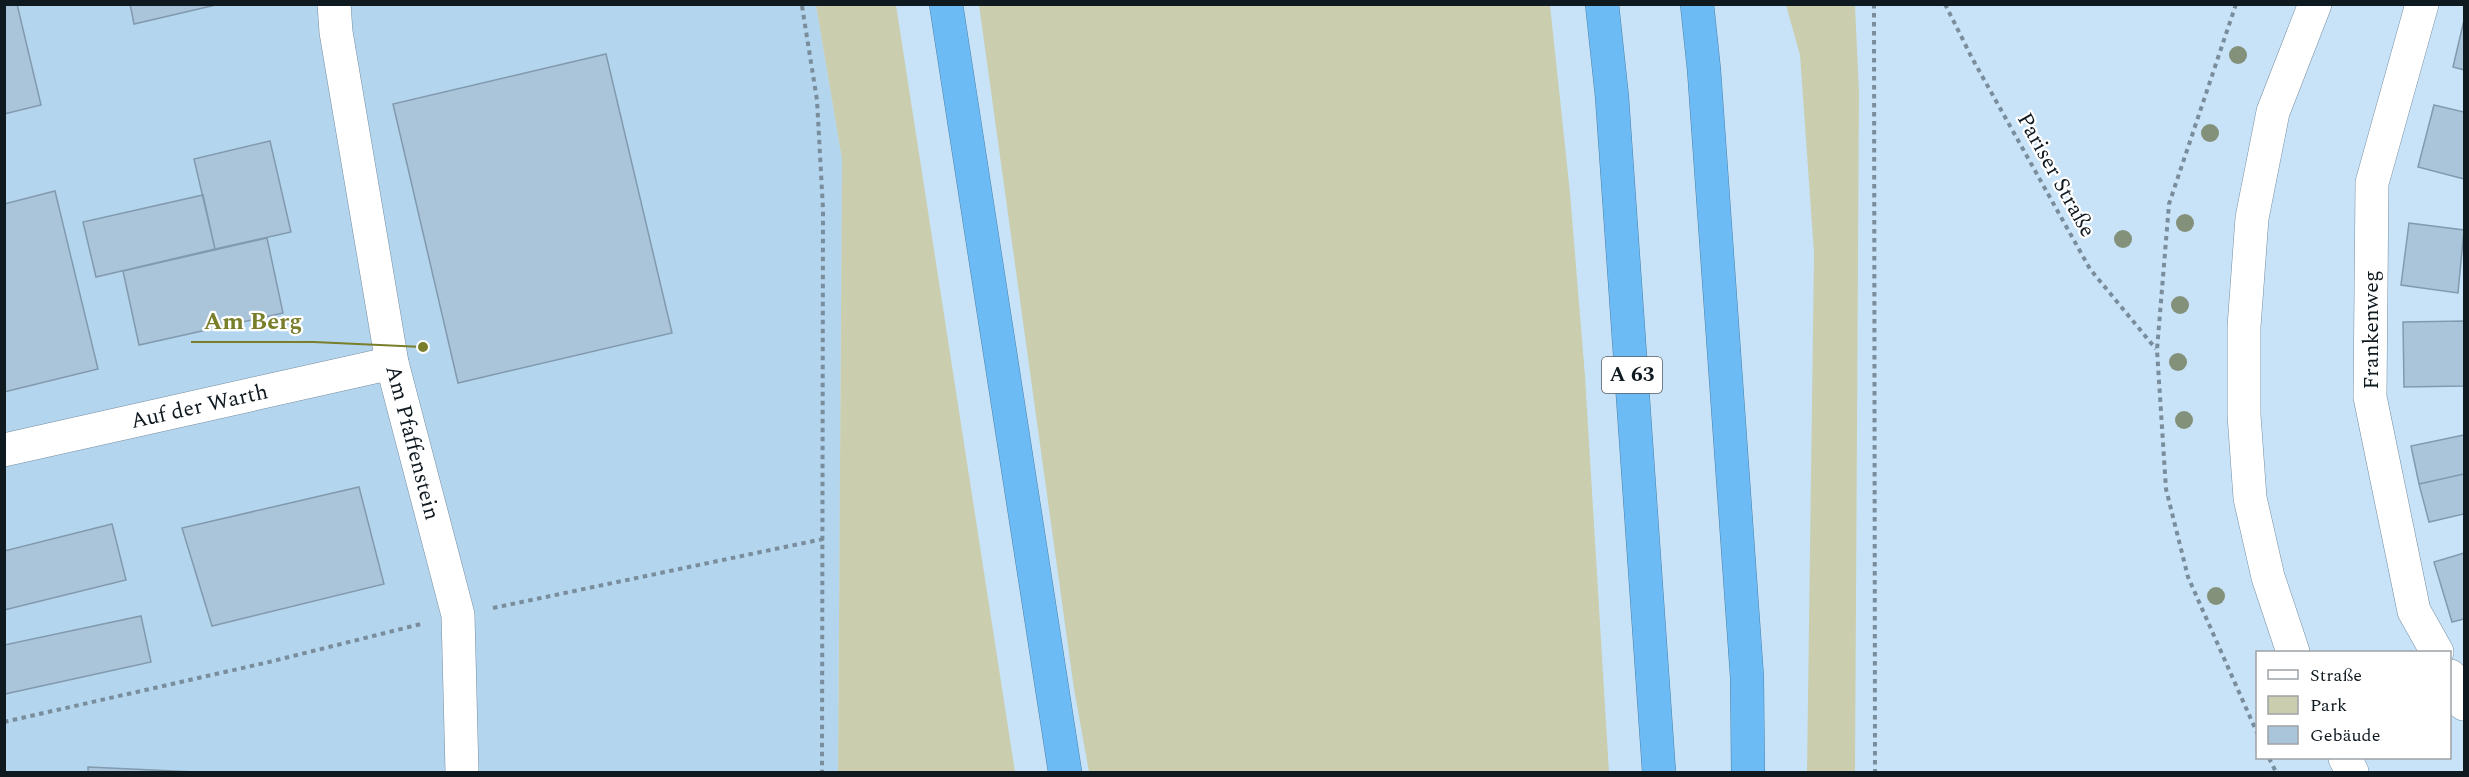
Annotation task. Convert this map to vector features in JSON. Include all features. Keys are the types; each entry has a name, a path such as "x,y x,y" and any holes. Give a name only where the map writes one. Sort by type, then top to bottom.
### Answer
{"highway":[{"path":"946,4 1065,772"},
{"name":"A 63","path":"1602,4 1612,97 1657,764"},
{"path":"1697,4 1705,82 1746,665 1748,772"}],"street":[{"name":"Am Pfaffenstein","path":"334,4 336,32 392,363 459,615 462,772"},
{"path":"2293,651 2268,577 2250,498 2244,416 2244,327 2252,219 2273,112 2315,4"},
{"name":"Frankenweg","path":"2422,4 2372,183 2370,397 2414,611 2436,651"},
{"name":"Auf der Warth","path":"4,450 392,363"},
{"path":"2451,678 2464,704"}],"path":[{"path":"1874,4 1875,772"},
{"name":"Pariser Straße","path":"1945,4 1972,58 2090,268 2157,350"},
{"path":"2236,4 2169,204 2157,350 2166,489 2188,577 2256,730"},
{"path":"802,6 817,100 823,209 822,772"},
{"path":"4,722 269,662 459,615 823,539"}],"shaded area":[{"path":"5,5 816,5 842,159 838,772 5,772"}],"green space":[{"path":"816,5 896,5 1015,772 838,772 842,159"},
{"path":"979,5 1550,5 1570,193 1585,376 1609,772 1089,772 1074,689"},
{"path":"1786,5 1855,5 1859,92 1855,772 1807,772 1814,253 1800,55"}],"building":[{"path":"4,4 17,4 41,105 4,114"},
{"path":"130,4 220,4 134,24"},
{"path":"2464,20 2464,70 2453,67"},
{"path":"606,54 672,333 458,383 393,104"},
{"path":"2434,105 2464,112 2464,179 2418,167"},
{"path":"270,141 291,232 215,249 194,159"},
{"path":"55,191 98,369 4,392 4,204"},
{"path":"203,195 215,249 96,277 83,222"},
{"path":"2409,223 2464,230 2458,293 2401,285"},
{"path":"267,238 283,313 139,345 123,271"},
{"path":"2464,321 2464,386 2404,387 2403,322"},
{"path":"2464,435 2464,474 2419,484 2411,446"},
{"path":"2464,474 2464,514 2429,522 2419,484"},
{"path":"359,487 384,584 212,626 182,528"},
{"path":"112,524 126,580 4,610 4,551"},
{"path":"2464,553 2464,619 2452,622 2434,562"},
{"path":"141,616 151,662 5,694 4,645"},
{"path":"88,767 196,772 88,772"}],"place":[{"name":"Am Berg","path":"423,347"}]}
